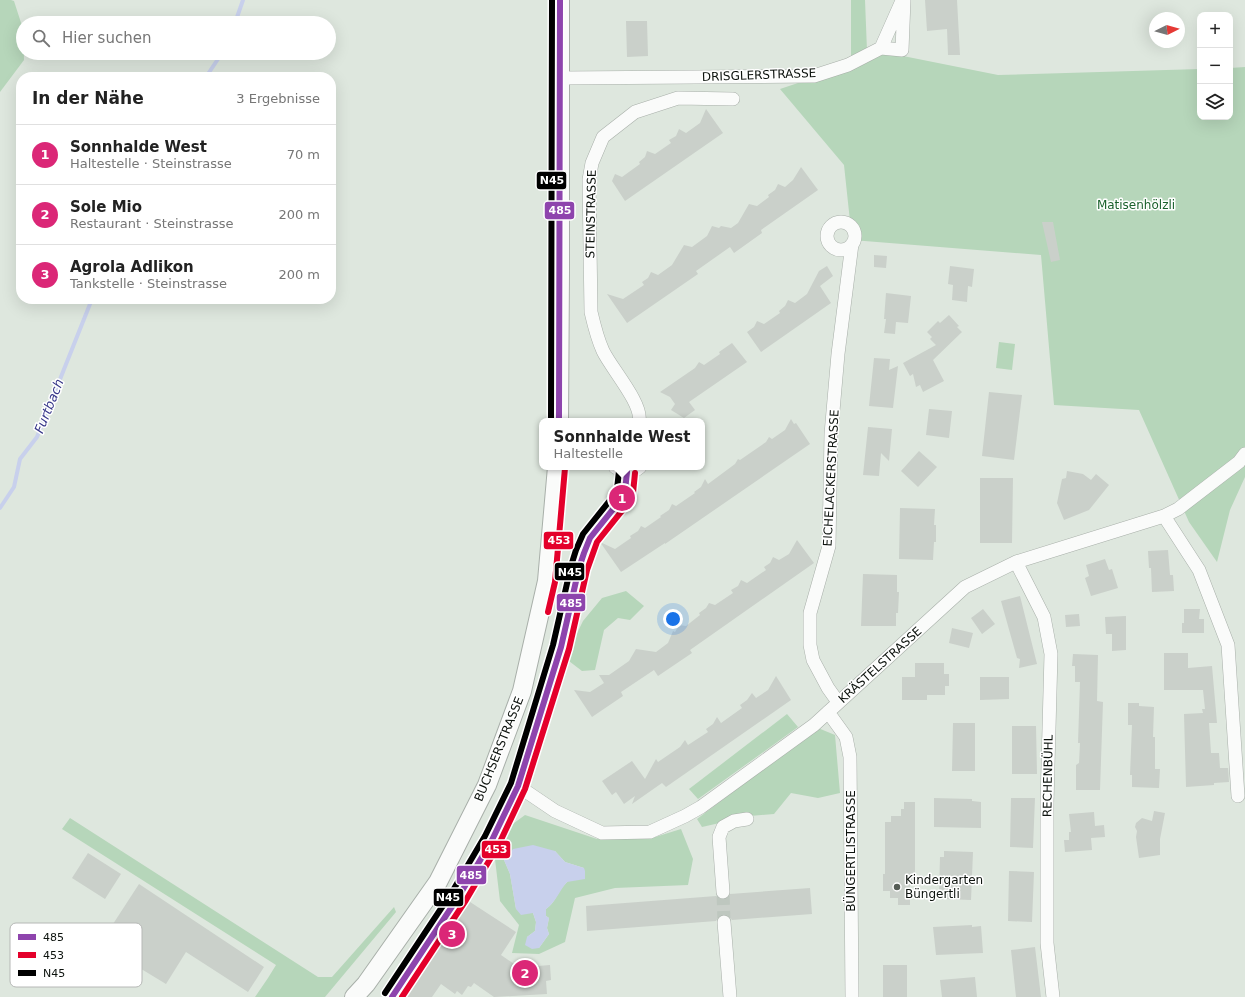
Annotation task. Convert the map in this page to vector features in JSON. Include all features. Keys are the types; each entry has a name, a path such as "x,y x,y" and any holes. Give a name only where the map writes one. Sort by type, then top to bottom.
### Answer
{"main road":[{"path":"559,418 560,0"},
{"name":"BUCHSERSTRASSE","path":"354,997 366,984 438,882 487,785 522,691 547,581 557,470"}],"street":[{"path":"903,0 902,50 881,48 903,0"},
{"name":"DRISGLERSTRASSE","path":"561,78 814,76 848,65 881,48"},
{"name":"STEINSTRASSE","path":"640,418 634,400 613,370 603,351 596,334 591,312 590,180 592,163 603,136 635,112 678,98 733,99"},
{"name":"EICHELACKERSTRASSE","path":"838,702 828,688 813,660 810,645 810,613 830,546 831,434 838,354 852,244"},
{"name":"KRÄSTELSTRASSE","path":"518,786 555,811 602,833 650,832 701,807 814,725 965,587 1016,562 1164,516 1184,504 1239,462 1245,454"},
{"path":"392,997 459,896 492,840 518,786 561,647 579,568 584,554 590,538 622,498 625,491 621,470 632,472 635,470"},
{"path":"1164,516 1199,570 1228,645 1238,796"},
{"name":"RECHENBÜHL","path":"1016,562 1044,617 1051,654 1047,803 1047,943 1053,997"},
{"name":"BÜNGERTLISTRASSE","path":"828,712 846,737 850,757 852,997"},
{"path":"723,892 719,837 723,827 734,821 747,820"},
{"path":"724,922 730,997"}],"green space":[{"path":"0,0 11,0 14,1 19,16 16,16 16,60 24,60 0,92"},
{"path":"851,0 865,0 867,51 851,57"},
{"name":"Matisenhölzli","path":"888,53 998,75 1197,69 1197,120 1233,120 1233,68 1245,67 1245,477 1230,510 1217,562 1189,522 1139,410 1054,405 1041,255 852,240 844,165 780,89"},
{"path":"999,342 1015,344 1012,370 996,368"},
{"path":"626,591 644,606 630,620 618,618 604,630 595,670 582,671 565,658 583,621 602,598"},
{"path":"787,714 798,727 698,799 689,789"},
{"path":"818,728 835,735 840,793 818,798 791,793 774,814 750,816 702,827 697,819"},
{"path":"525,815 597,839 652,838 681,829 693,859 688,885 615,888 575,898 565,942 539,954 512,953 519,925 500,901 494,851 506,829","holes":["555,851 565,862 584,868 566,883 553,902 546,909 546,916 549,918 547,928 549,934 539,948 527,937 535,931 536,922 533,913 516,909 510,874 504,860"]},
{"path":"70,818 318,977 332,977 394,907 396,912 325,997 255,997 276,965 62,829"}],"water":[{"path":"533,845 555,851 565,862 584,868 585,879 567,882 564,885 546,909 546,916 549,918 547,928 549,934 539,948 532,949 525,945 527,937 535,931 536,922 533,913 521,915 516,909 510,874 504,860 513,849"}],"building":[{"path":"925,0 957,0 960,55 948,55 947,29 927,31"},
{"path":"626,21 647,21 648,56 627,57"},
{"path":"706,109 723,133 625,201 612,181 615,174 622,177 640,164 639,162 645,157 647,151 655,154 671,143 669,140 676,136 679,129 686,133 700,123"},
{"path":"801,167 818,190 761,230 762,233 734,253 730,247 696,271 698,274 627,323 607,294 623,299 644,285 642,282 648,278 651,272 658,275 672,265 684,245 692,247 707,236 712,226 719,228 721,226 731,228 738,223 749,204 757,206 769,197 768,195 775,190 778,184 785,187 793,180"},
{"path":"1042,222 1053,222 1060,260 1051,262"},
{"path":"874,255 887,256 886,268 874,267"},
{"path":"827,266 833,276 820,286 831,303 761,352 747,332 754,327 757,321 764,324 780,313 779,311 785,306 788,300 795,303 807,294 819,271"},
{"path":"950,266 974,269 972,287 968,286 967,302 952,300 953,285 948,284"},
{"path":"886,293 911,296 908,323 896,322 895,334 884,333 886,319 884,319"},
{"path":"949,315 959,326 957,327 962,332 933,360 944,381 923,392 920,385 916,387 913,374 910,376 903,363 936,345 930,339 932,337 927,332 938,321 940,323"},
{"path":"732,343 747,362 689,402 695,410 684,418 671,410 675,404 670,397 660,392 695,368 699,362 704,365 720,354 719,352"},
{"path":"874,358 890,359 889,370 898,366 893,408 869,406"},
{"path":"989,392 1022,395 1014,460 982,456"},
{"path":"929,409 952,411 949,438 926,435"},
{"path":"791,419 794,424 796,423 810,444 665,544 621,572 600,542 615,549 631,538 630,536 638,531 641,526 645,528 661,517 660,516 669,510 672,504 676,506 695,493 694,492 701,487 705,479 708,484 735,464 738,459 740,460 766,442 769,437 772,439 785,430"},
{"path":"868,427 892,429 889,461 881,453 879,476 863,475"},
{"path":"919,451 937,467 918,487 901,471"},
{"path":"1067,471 1083,474 1091,480 1096,474 1109,485 1089,510 1064,520 1057,503 1062,479 1066,478"},
{"path":"980,478 1013,478 1012,543 980,543"},
{"path":"900,508 935,509 934,525 936,525 936,542 934,542 933,560 899,559"},
{"path":"797,540 814,563 690,650 692,653 658,676 654,670 621,692 623,696 592,717 574,690 590,692 604,683 599,675 609,675 629,661 636,649 656,652 668,643 673,631 675,632 679,625 686,626 700,615 699,613 706,608 709,603 715,605 733,593 731,590 738,586 741,580 747,583 766,570 764,567 770,563 773,557 779,560 789,554"},
{"path":"1168,550 1170,575 1173,575 1174,591 1152,592 1151,568 1149,568 1148,551"},
{"path":"1105,559 1109,570 1112,569 1118,588 1091,596 1085,578 1089,576 1086,565"},
{"path":"863,574 897,575 897,592 899,592 896,626 861,626"},
{"path":"1020,596 1037,664 1019,668 1020,659 1017,658 1001,601"},
{"path":"983,609 995,624 982,634 971,618"},
{"path":"1184,609 1200,609 1199,619 1204,619 1204,633 1182,633"},
{"path":"1079,614 1080,626 1066,627 1065,615"},
{"path":"1126,616 1126,650 1112,651 1112,634 1106,634 1105,617"},
{"path":"952,628 973,633 969,648 949,643"},
{"path":"1164,653 1188,653 1188,668 1212,666 1217,723 1209,723 1211,753 1219,753 1220,768 1228,768 1229,782 1214,783 1214,785 1186,787 1184,714 1203,713 1202,709 1205,709 1203,690 1164,690"},
{"path":"1073,654 1098,655 1097,701 1103,702 1100,790 1076,790 1076,765 1079,763 1080,743 1078,743 1080,682 1075,682 1075,666 1072,666"},
{"path":"915,663 944,663 944,674 949,674 949,686 945,686 945,695 927,695 927,700 902,700 902,677 915,677"},
{"path":"776,676 791,700 666,787 662,783 632,804 635,796 624,804 616,792 612,795 602,781 632,761 645,779 656,759 658,762 680,747 685,740 688,745 708,732 706,729 713,724 717,717 721,723 742,708 740,705 747,700 752,693 756,698 768,690"},
{"path":"980,677 1009,677 1009,699 980,700"},
{"path":"1128,703 1139,703 1139,706 1154,707 1153,737 1155,737 1155,769 1160,769 1159,788 1132,787 1132,775 1130,775 1132,725 1128,725"},
{"path":"953,723 975,723 975,771 952,771"},
{"path":"1012,726 1036,726 1037,774 1012,774"},
{"path":"934,798 972,799 972,801 981,802 981,828 934,827"},
{"path":"1011,798 1035,798 1033,848 1010,847"},
{"path":"904,802 915,802 915,884 910,884 910,905 898,905 898,898 890,898 890,891 883,891 883,874 885,874 885,822 891,822 891,816 901,816 901,809 904,809"},
{"path":"1154,811 1165,813 1160,839 1160,855 1139,858 1136,837 1137,831 1135,827 1136,823 1142,818 1152,821"},
{"path":"1094,812 1095,826 1104,825 1105,837 1091,838 1092,850 1065,852 1064,840 1069,840 1069,832 1071,832 1069,814"},
{"path":"944,851 973,852 971,900 943,899 943,893 939,893 940,857 944,857"},
{"path":"88,853 121,874 105,899 72,878"},
{"path":"1009,871 1034,872 1032,922 1008,921"},
{"path":"139,884 264,967 248,992 186,952 166,984 142,969 142,923 114,923"},
{"path":"810,888 812,914 732,920 728,915 724,914 719,916 716,921 587,931 586,906 716,896 723,900 728,898 730,894"},
{"path":"467,900 516,932 501,955 523,970 526,967 550,965 551,980 546,981 547,994 494,997 474,983 471,987 468,986 462,995 457,991 455,994 441,984 432,997 402,997"},
{"path":"972,925 972,927 981,926 983,953 936,955 933,927"},
{"path":"1035,947 1041,997 1016,997 1011,950"},
{"path":"883,965 907,965 907,997 883,997"},
{"path":"975,977 977,997 942,997 940,980"}],"waterway":[{"name":"Furtbach","path":"237,16 243,0"},
{"name":"Furtbach","path":"209,72 217,60"},
{"name":"Furtbach","path":"0,508 14,487 20,459 37,437 90,304"}],"tunnel":[{"path":"723,892 724,922"}],"transit line":[{"name":"N45","path":"551,418 552,0"},
{"name":"485","path":"559,418 560,0"},
{"name":"453","path":"548,612 555,582 565,470"},
{"name":"N45","path":"385,993 452,892 485,836 511,783 553,645 576,550 583,534 615,494 619,471"},
{"name":"485","path":"392,997 459,896 492,840 518,786 561,647 579,568 584,553 590,538 622,498 625,491 627,472"},
{"name":"453","path":"402,997 466,900 499,844 525,789 569,649 587,570 597,542 629,502 633,493 635,473"}],"place":[{"name":"Sonnhalde West","path":"622,498"},
{"name":"Kindergarten Büngertli","path":"897,887"},
{"name":"Agrola Adlikon","path":"452,934"},
{"name":"Sole Mio","path":"525,973"}]}
